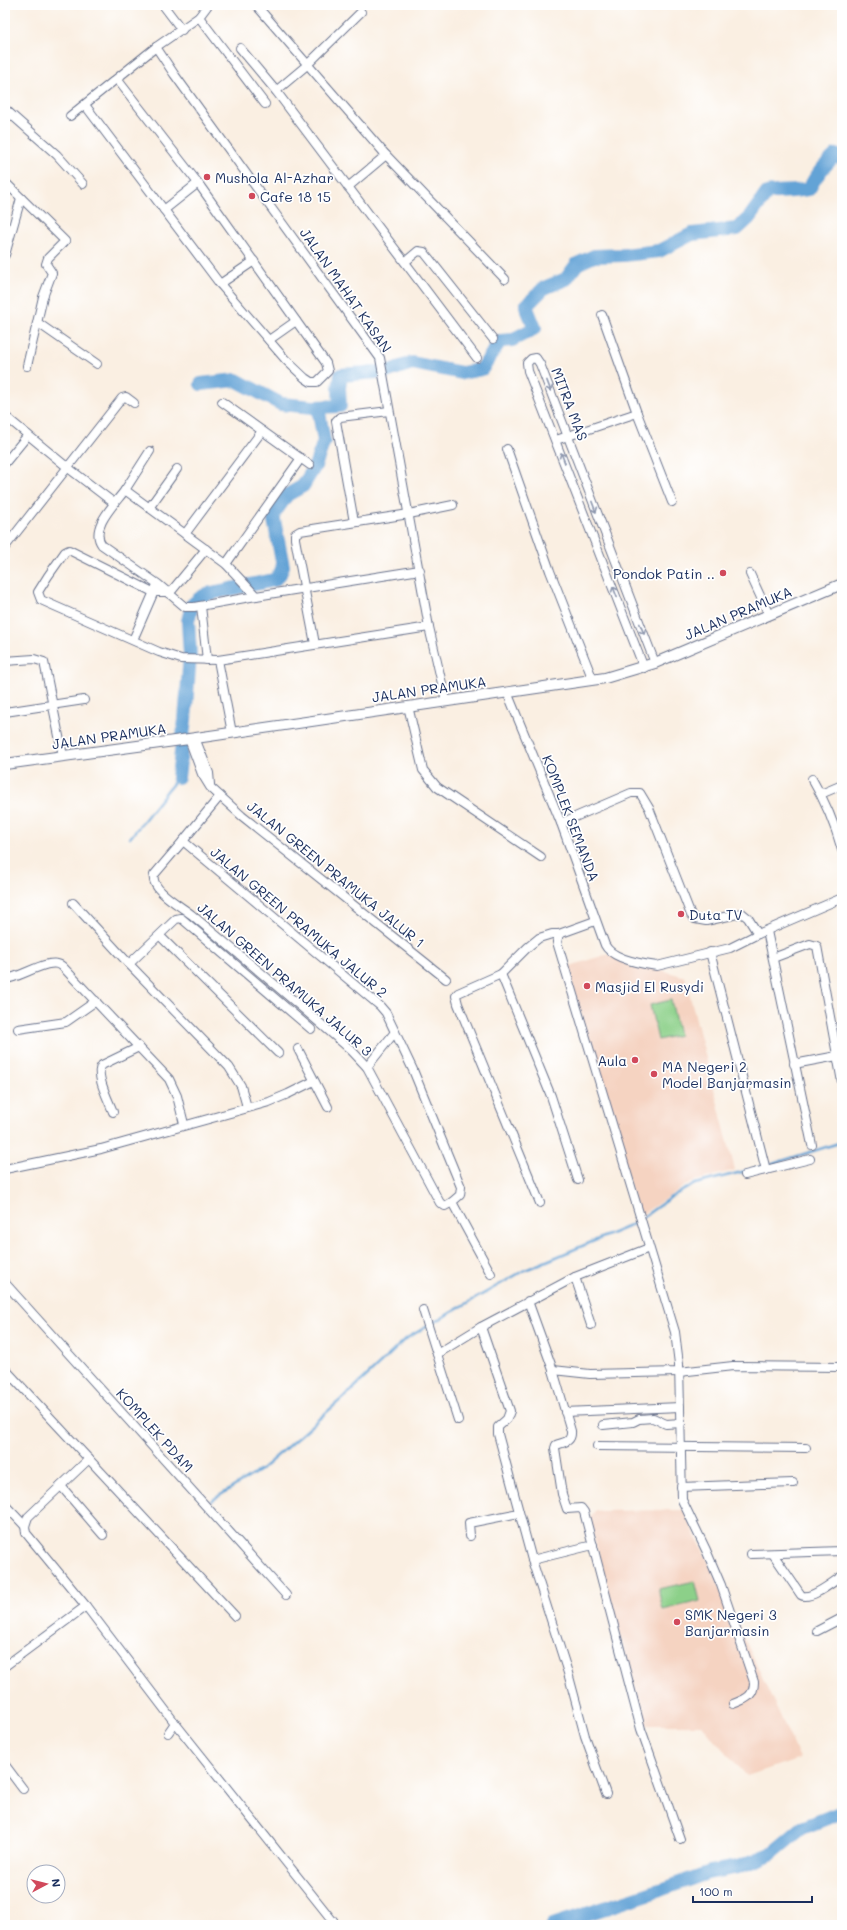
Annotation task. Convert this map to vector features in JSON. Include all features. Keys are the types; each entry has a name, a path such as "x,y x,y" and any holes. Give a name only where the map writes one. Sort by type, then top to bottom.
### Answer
{"main road":[{"name":"JALAN PRAMUKA","path":"5,764 232,733 592,680 644,668 842,584"}],"street":[{"path":"163,5 182,30"},
{"path":"70,116 156,47 199,17 208,5"},
{"path":"256,5 386,155 505,279"},
{"path":"276,91 307,65 361,12"},
{"path":"199,17 265,104"},
{"name":"JALAN MAHAT KASAN","path":"156,47 174,74 377,353 382,366 389,411 420,570 429,627 446,701"},
{"path":"240,48 276,91 477,358"},
{"path":"85,105 220,284 269,340 305,378 311,382 317,382 326,375 328,368 254,261 198,183 117,79"},
{"path":"5,108 57,155 83,184"},
{"path":"348,187 386,155"},
{"path":"5,182 66,241 47,261 47,267 52,273 43,297 27,366"},
{"path":"164,210 198,183"},
{"path":"5,255 21,198"},
{"path":"405,262 418,251 424,252 493,340"},
{"path":"220,284 254,261"},
{"path":"602,315 637,413 672,502"},
{"path":"269,340 296,321"},
{"path":"38,323 97,364"},
{"name":"MITRA MAS","path":"644,668 528,371 527,363 531,359 536,358 540,364 602,529 656,663"},
{"path":"5,547 122,398 126,397 134,403"},
{"path":"222,402 310,465"},
{"path":"354,522 336,421 340,417 389,411"},
{"path":"556,440 637,413"},
{"path":"5,416 114,503"},
{"path":"185,534 262,431"},
{"path":"5,463 28,435"},
{"path":"507,449 550,570 592,680"},
{"path":"150,451 98,529 99,542 158,584 180,604 195,607 251,590 304,588 420,570"},
{"path":"226,564 301,458"},
{"path":"149,508 177,469"},
{"path":"125,490 226,564 251,590"},
{"path":"315,644 295,534 300,531 409,514 453,505"},
{"path":"592,533 602,529"},
{"path":"168,593 206,549"},
{"path":"168,593 154,592 69,550 65,552 38,592 41,600 181,659 218,660 429,627"},
{"path":"750,574 768,615"},
{"path":"133,640 158,584"},
{"path":"195,607 207,660"},
{"path":"5,661 34,659 44,662 63,756"},
{"path":"218,660 232,733"},
{"name":"KOMPLEK SEMANDA","path":"507,692 561,823 595,921 610,953 657,966 710,952"},
{"path":"5,712 84,700"},
{"path":"408,706 423,770 437,787 541,857"},
{"name":"JALAN GREEN PRAMUKA JALUR 1","path":"187,739 202,774 210,787 242,816 446,979"},
{"path":"812,779 839,830 842,850"},
{"path":"821,794 842,785"},
{"path":"561,823 631,793 640,794 649,808 691,915 695,919 706,921 742,913 748,918 758,934"},
{"path":"183,842 220,796"},
{"name":"JALAN GREEN PRAMUKA JALUR 2","path":"183,842 380,1006 392,1022 461,1187 460,1195 452,1202"},
{"name":"JALAN GREEN PRAMUKA JALUR 3","path":"183,842 154,875 153,880 156,888 190,914 334,1035 367,1067 440,1203 445,1206 452,1202"},
{"path":"765,1166 710,952 730,948 758,934 842,898"},
{"path":"73,903 129,964 229,1067 241,1086 247,1108"},
{"path":"129,964 160,936 176,919 184,919 311,1029"},
{"path":"540,1203 456,999 458,993 501,974 539,938 552,934 559,934 595,921"},
{"path":"767,931 812,1145"},
{"path":"559,934 557,942 565,971 674,1332 679,1372 681,1487 684,1506 706,1550 721,1585 754,1682 754,1690 750,1697 733,1704"},
{"path":"160,936 278,1053"},
{"path":"773,958 810,944 817,946 842,1082"},
{"path":"5,979 26,973 50,963 58,962 115,1020 169,1079 177,1096 184,1124"},
{"path":"501,974 551,1096 578,1180"},
{"path":"18,1028 66,1022 96,1001"},
{"path":"367,1067 395,1032"},
{"path":"113,1112 99,1076 99,1068 102,1065 139,1047"},
{"path":"298,1049 328,1107"},
{"path":"794,1064 837,1056"},
{"path":"5,1169 101,1149 184,1124 247,1108 288,1094 314,1081"},
{"path":"745,1175 765,1166 810,1159"},
{"path":"452,1202 491,1274"},
{"path":"437,1354 528,1301 575,1277 649,1248"},
{"path":"575,1277 591,1325"},
{"name":"KOMPLEK PDAM","path":"5,1283 286,1595"},
{"path":"528,1301 553,1370 571,1437 567,1441 556,1445 555,1448 562,1494 567,1509 582,1509 593,1545 641,1729 680,1839"},
{"path":"423,1310 458,1420"},
{"path":"482,1327 509,1404 510,1416 498,1427 498,1434 532,1560 568,1673 592,1758 606,1794"},
{"path":"553,1370 590,1374 679,1372 733,1366 842,1368"},
{"path":"5,1369 235,1616"},
{"path":"565,1412 680,1407"},
{"path":"603,1425 653,1418 666,1424 681,1423"},
{"path":"597,1446 806,1448"},
{"path":"89,1459 28,1517 25,1526 26,1533 86,1606 175,1723 336,1925"},
{"path":"681,1487 793,1483"},
{"path":"61,1486 103,1535"},
{"path":"5,1505 25,1526"},
{"path":"470,1536 470,1523 519,1513"},
{"path":"532,1560 593,1545"},
{"path":"751,1554 842,1551"},
{"path":"773,1554 800,1595 804,1597 811,1596 842,1576"},
{"path":"5,1666 86,1606"},
{"path":"817,1631 842,1618"},
{"path":"168,1733 175,1723"},
{"path":"5,1765 23,1789"}],"shaded area":[{"name":"MA Negeri 2 Model Banjarmasin","path":"608,954 685,977 735,1170 691,1182 639,1216 567,967"},
{"name":"SMK Negeri 3 Banjarmasin","path":"684,1510 800,1758 747,1776 701,1725 644,1725 589,1518 595,1511"}],"green space":[{"path":"671,1000 679,1035 658,1040 650,1005"},
{"path":"695,1581 700,1601 663,1610 658,1589"}],"waterway":[{"path":"201,384 236,380 281,404 314,407 340,406 339,388 341,375 389,371 412,363 462,373 482,369 500,341 512,340 535,328 526,306 544,288 566,279 577,264 594,256 624,255 659,251 692,234 737,229 749,218 767,193 809,189 824,166 836,155 842,159"},
{"path":"178,777 185,720 190,655 188,621 192,605 207,594 274,580 280,574 283,566 273,515 287,495 303,486 315,466 324,441 318,407"},
{"path":"130,838 178,777"},
{"path":"211,1501 262,1469 353,1389 407,1338 523,1271 632,1225 671,1197 695,1184 769,1165 842,1142"},
{"path":"553,1925 710,1872 738,1867 771,1854 802,1828 842,1812"}],"place":[{"name":"Mushola Al-Azhar","path":"207,177"},
{"name":"Cafe 18 15","path":"252,196"},
{"name":"Pondok Patin ..","path":"723,573"},
{"name":"Duta TV","path":"681,914"},
{"name":"Masjid El Rusydi","path":"587,986"},
{"name":"Aula","path":"635,1060"},
{"name":"MA Negeri 2 Model Banjarmasin","path":"654,1074"},
{"name":"SMK Negeri 3 Banjarmasin","path":"677,1622"}]}
